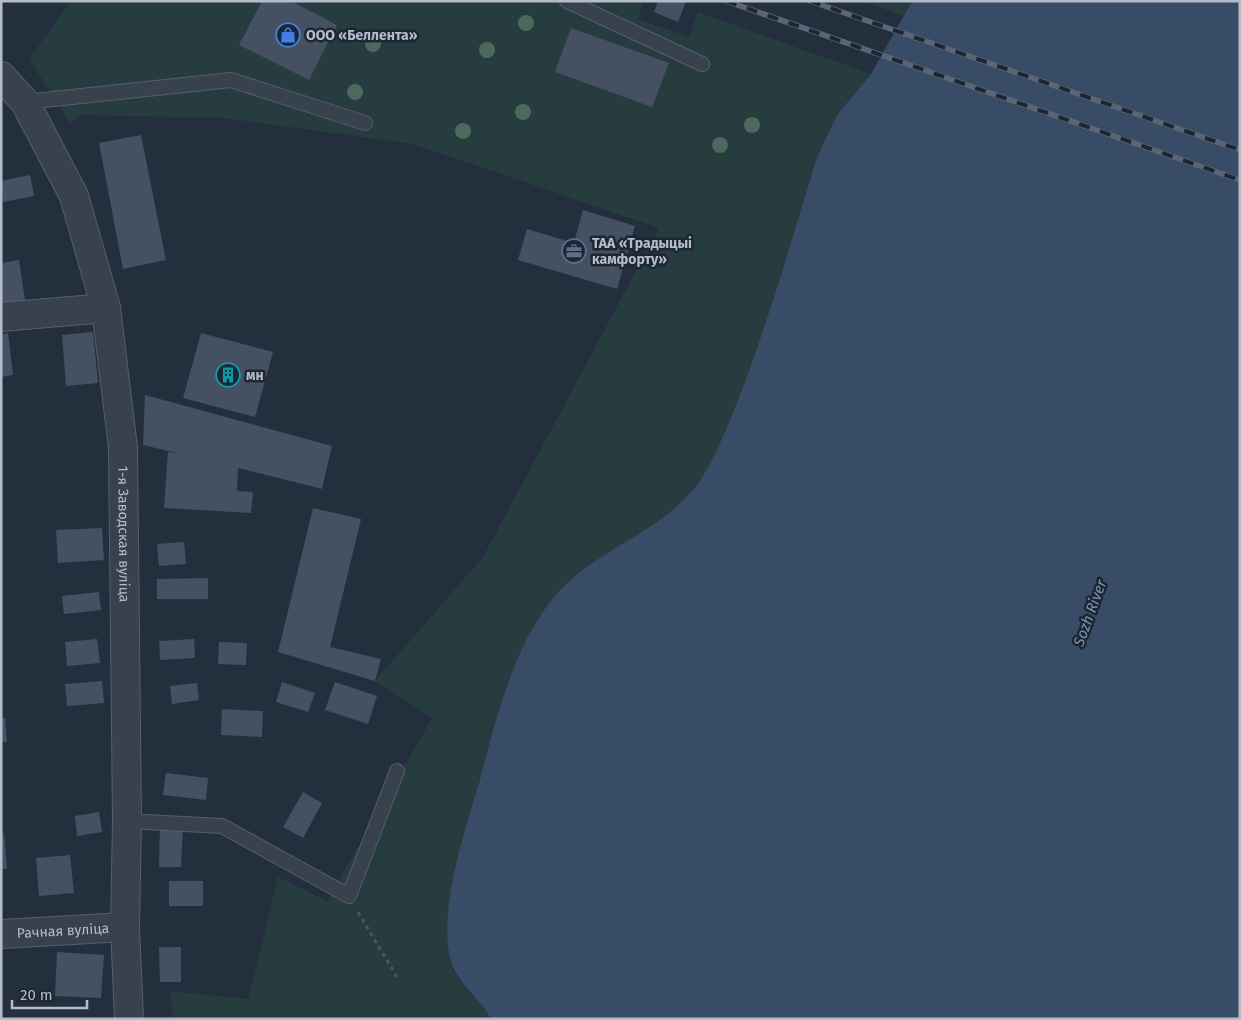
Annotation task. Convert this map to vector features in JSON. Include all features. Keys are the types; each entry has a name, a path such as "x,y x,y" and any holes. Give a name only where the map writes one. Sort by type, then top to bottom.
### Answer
{"street":[{"name":"1-я Заводская вуліца","path":"1,76 25,102 74,196 106,308 122,448 127,821 125,927 129,1019"},
{"path":"1,317 106,308"},
{"name":"Рачная вуліца","path":"1,934 125,927"}],"lane":[{"path":"567,1 702,64"},
{"path":"25,102 231,80 365,123"},
{"path":"127,821 222,826 349,896 397,771"}],"path":[{"path":"349,896 397,977"}],"green space":[{"path":"71,1 644,1 638,19 689,37 698,12 871,74 837,115 817,156 764,331 721,444 702,477 679,505 651,527 520,656 494,730 459,852 452,888 448,942 454,973 462,984 480,1000 491,1019 173,1019 170,991 248,999 278,877 327,901 432,718 375,681 483,557 659,228 413,144 224,118 81,115 70,123 29,59"},
{"path":"864,1 912,1 903,16"}],"water":[{"name":"Sozh River","path":"912,1 1240,1 1240,1019 491,1019 481,1003 462,982 453,967 447,938 448,916 450,893 460,847 507,685 527,638 555,596 591,564 653,525 672,510 689,494 704,474 727,428 756,352 817,157 837,115 871,74"}],"building":[{"name":"ООО «Беллента»","path":"262,1 291,1 337,25 309,80 239,45"},
{"path":"658,1 686,1 678,22 654,12"},
{"path":"571,28 669,63 652,107 555,72"},
{"path":"141,135 166,260 123,269 99,143"},
{"path":"30,175 34,196 3,202 1,181"},
{"name":"ТАА «Традыцыі камфорту»","path":"583,210 635,226 617,289 518,260 527,229 574,243"},
{"path":"19,260 25,300 2,304 1,263"},
{"path":"93,332 98,383 66,386 62,335"},
{"path":"8,333 13,375 1,377 1,334"},
{"name":"мн","path":"201,333 273,352 255,417 183,398"},
{"path":"145,395 332,446 322,489 238,468 237,491 253,492 251,513 164,508 168,452 181,454 143,445"},
{"path":"313,508 361,519 330,647 381,659 375,681 278,652"},
{"path":"102,528 104,560 58,563 56,530"},
{"path":"184,542 186,564 159,566 157,544"},
{"path":"208,578 208,599 157,599 157,579"},
{"path":"99,592 101,610 64,614 62,596"},
{"path":"97,639 100,663 67,666 65,642"},
{"path":"194,639 195,658 160,660 159,641"},
{"path":"219,642 247,643 246,665 218,664"},
{"path":"102,681 104,703 67,706 65,684"},
{"path":"282,682 315,693 308,712 276,702"},
{"path":"335,682 377,696 368,724 325,710"},
{"path":"197,683 199,700 172,704 170,686"},
{"path":"222,709 263,711 262,737 221,735"},
{"path":"1,718 5,718 7,742 1,742"},
{"path":"166,773 208,778 206,800 163,795"},
{"path":"303,792 322,803 303,838 283,827"},
{"path":"99,812 102,832 77,836 75,816"},
{"path":"160,825 183,826 181,867 159,867"},
{"path":"1,833 4,833 7,869 1,869"},
{"path":"70,855 74,893 39,896 36,858"},
{"path":"169,881 203,881 203,906 169,906"},
{"path":"159,947 181,947 181,982 160,982"},
{"path":"57,952 104,955 101,998 55,996"}],"railway":[{"path":"726,1 1240,180"},
{"path":"810,1 1240,150"}],"place":[{"name":"ООО «Беллента»","path":"288,35"},
{"name":"ТАА «Традыцыі камфорту»","path":"574,251"},
{"name":"мн","path":"228,375"}]}
